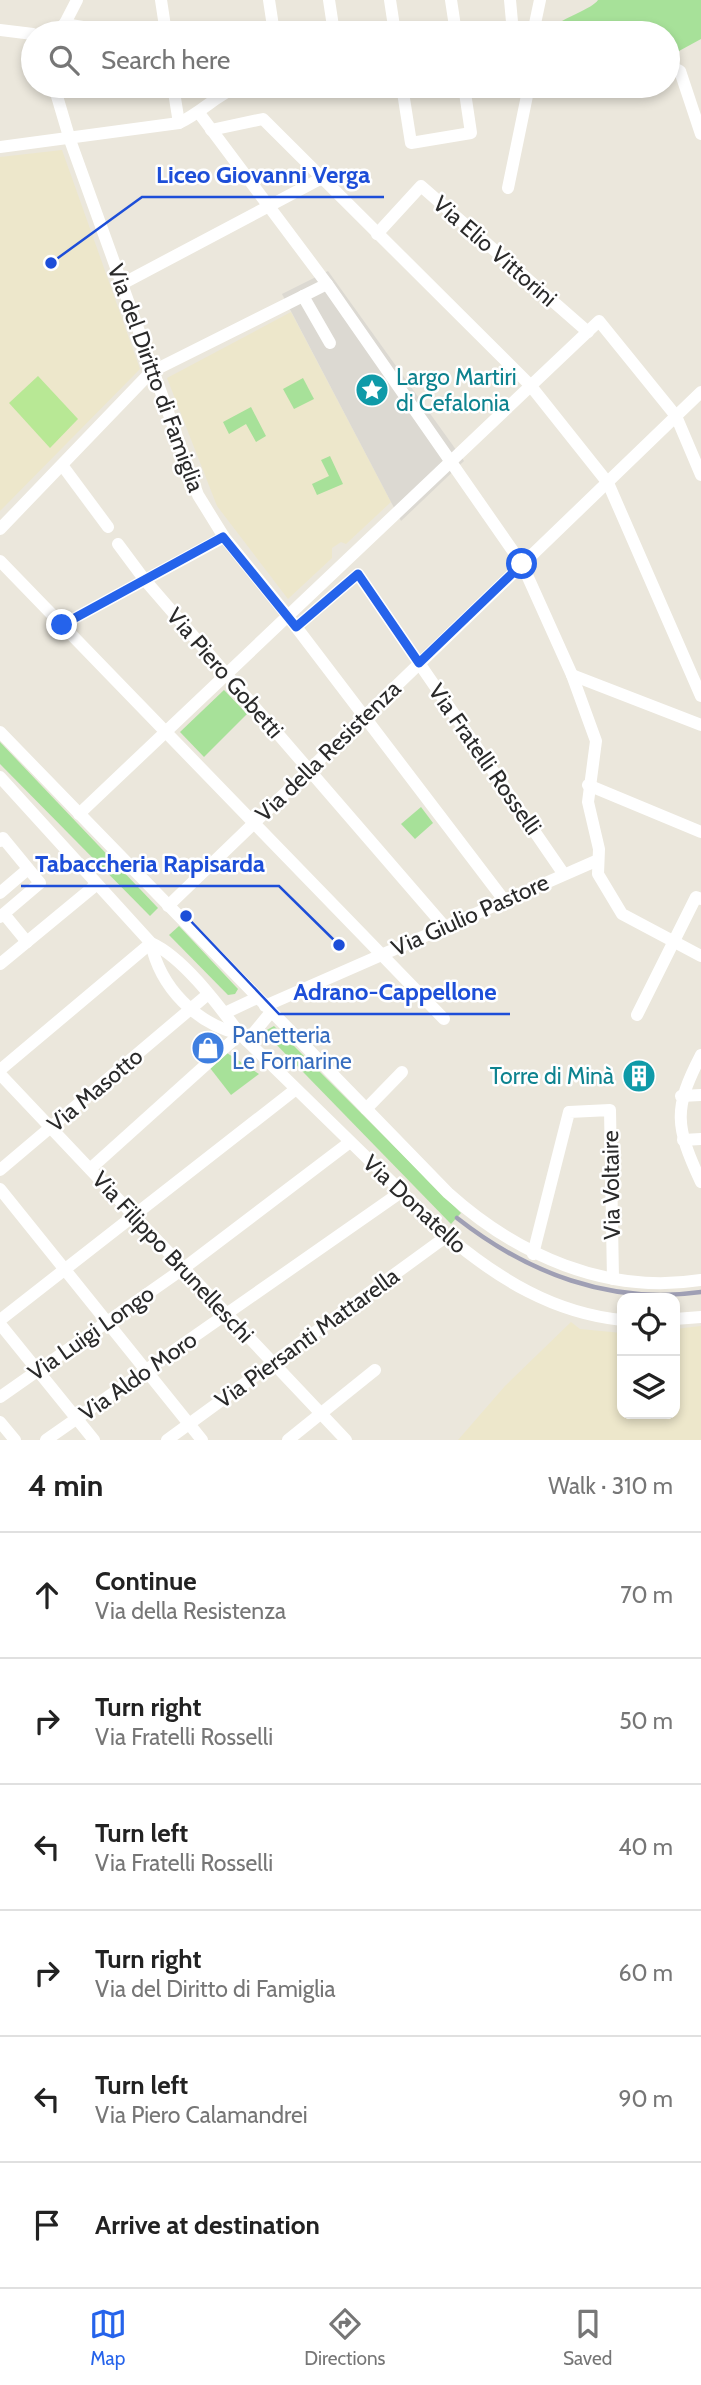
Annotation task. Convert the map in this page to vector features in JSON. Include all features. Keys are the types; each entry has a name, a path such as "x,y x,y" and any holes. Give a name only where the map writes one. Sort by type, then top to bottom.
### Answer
{"street":[{"path":"66,21 76,0"},
{"path":"161,0 164,21"},
{"path":"269,0 272,21"},
{"path":"329,0 332,21"},
{"path":"390,0 393,21"},
{"path":"451,0 454,21"},
{"path":"510,0 512,21"},
{"path":"536,21 540,0"},
{"path":"0,30 21,33"},
{"path":"680,71 701,134"},
{"name":"Via del Diritto di Famiglia","path":"58,98 151,372 198,495 223,537 287,615 504,900"},
{"path":"175,98 179,123"},
{"path":"0,147 70,140 179,123 199,113 216,98"},
{"path":"404,98 411,143 471,133 466,98"},
{"path":"508,188 527,98"},
{"path":"199,113 455,460 522,564 572,675 596,741 588,785 588,802 599,849 598,874 622,914 701,956"},
{"path":"211,130 263,119 320,179 446,299 530,385 608,483 701,696"},
{"path":"122,284 320,179"},
{"name":"Via Elio Vittorini","path":"377,234 421,186 588,332"},
{"path":"0,528 151,372 303,296 324,279"},
{"path":"303,296 330,343"},
{"path":"79,814 599,321 676,416 701,475"},
{"name":"Via della Resistenza","path":"168,906 701,392"},
{"path":"62,465 108,527"},
{"path":"62,625 223,537"},
{"name":"Via Piero Gobetti","path":"118,544 144,579 444,926"},
{"path":"0,561 444,1019"},
{"name":"Via Fratelli Rosselli","path":"296,627 358,574 563,873"},
{"path":"572,675 701,725"},
{"path":"0,732 467,1210 533,1254 553,1263 613,1279 651,1282 701,1280"},
{"path":"0,777 150,943 165,949 244,1037"},
{"path":"588,785 701,832"},
{"path":"1,838 40,884 2,916 27,942"},
{"name":"Via Giulio Pastore","path":"225,1013 265,1006 563,873 598,860"},
{"path":"0,893 29,869"},
{"path":"0,964 97,884"},
{"path":"637,1015 673,941 699,898"},
{"path":"150,943 162,976 190,1009 213,1026 244,1037"},
{"path":"0,1072 150,943"},
{"name":"Via Masotto","path":"0,1170 207,995"},
{"path":"90,1169 244,1037 265,1006"},
{"name":"Via Donatello","path":"244,1037 401,1192 478,1262 530,1294 574,1311 617,1319"},
{"path":"701,1055 681,1096 683,1140 701,1182"},
{"name":"Via Filippo Brunelleschi","path":"0,1072 346,1440"},
{"path":"366,1109 402,1072"},
{"path":"94,1440 0,1322 296,1089"},
{"path":"681,1096 701,1095"},
{"name":"Via Voltaire","path":"533,1254 569,1112 610,1110 613,1279"},
{"path":"683,1140 701,1139"},
{"name":"Via Luigi Longo","path":"0,1397 184,1268 350,1142"},
{"path":"0,1189 202,1440"},
{"name":"Via Aldo Moro","path":"46,1440 401,1192"},
{"name":"Via Piersanti Mattarella","path":"167,1440 447,1236"},
{"path":"680,1319 701,1317"},
{"path":"288,1440 375,1370"},
{"path":"0,1422 15,1440"}],"shaded area":[{"path":"62,150 140,369 0,511 0,157"},
{"name":"Largo Martiri di Cefalonia","path":"328,271 464,461 401,521 282,294"},
{"path":"291,312 391,502 346,544 341,542 332,548 332,558 288,599 217,506 167,378"},
{"path":"571,1322 580,1329 617,1333 617,1419 680,1419 680,1328 701,1326 701,1440 458,1440 505,1386"}],"green space":[{"path":"598,0 701,0 701,39 680,50 680,21 563,21"},
{"path":"38,376 78,419 50,448 9,403"},
{"path":"303,378 314,399 294,409 283,389"},
{"path":"251,407 266,436 256,442 246,424 229,434 223,422"},
{"path":"330,456 343,484 317,495 312,484 329,476 321,460"},
{"path":"224,690 247,714 204,757 180,732"},
{"path":"0,742 158,908 150,916 0,764"},
{"path":"421,807 433,823 415,839 401,824"},
{"path":"179,926 238,989 235,994 228,995 169,935"},
{"path":"274,1026 461,1213 451,1224 269,1037 265,1031"},
{"path":"227,1053 259,1074 231,1095 210,1068"}],"railway":[{"path":"457,1218 512,1255 571,1280 634,1294 701,1292"}],"place":[{"name":"Liceo Giovanni Verga","path":"51,263"},
{"name":"Largo Martiri di Cefalonia","path":"372,390"},
{"name":"Adrano-Cappellone","path":"186,916"},
{"name":"Tabaccheria Rapisarda","path":"339,945"},
{"name":"Panetteria Le Fornarine","path":"208,1048"},
{"name":"Torre di Minà","path":"639,1076"}],"route":[{"path":"62,625 223,537 296,627 358,574 419,663 522,564"}]}
